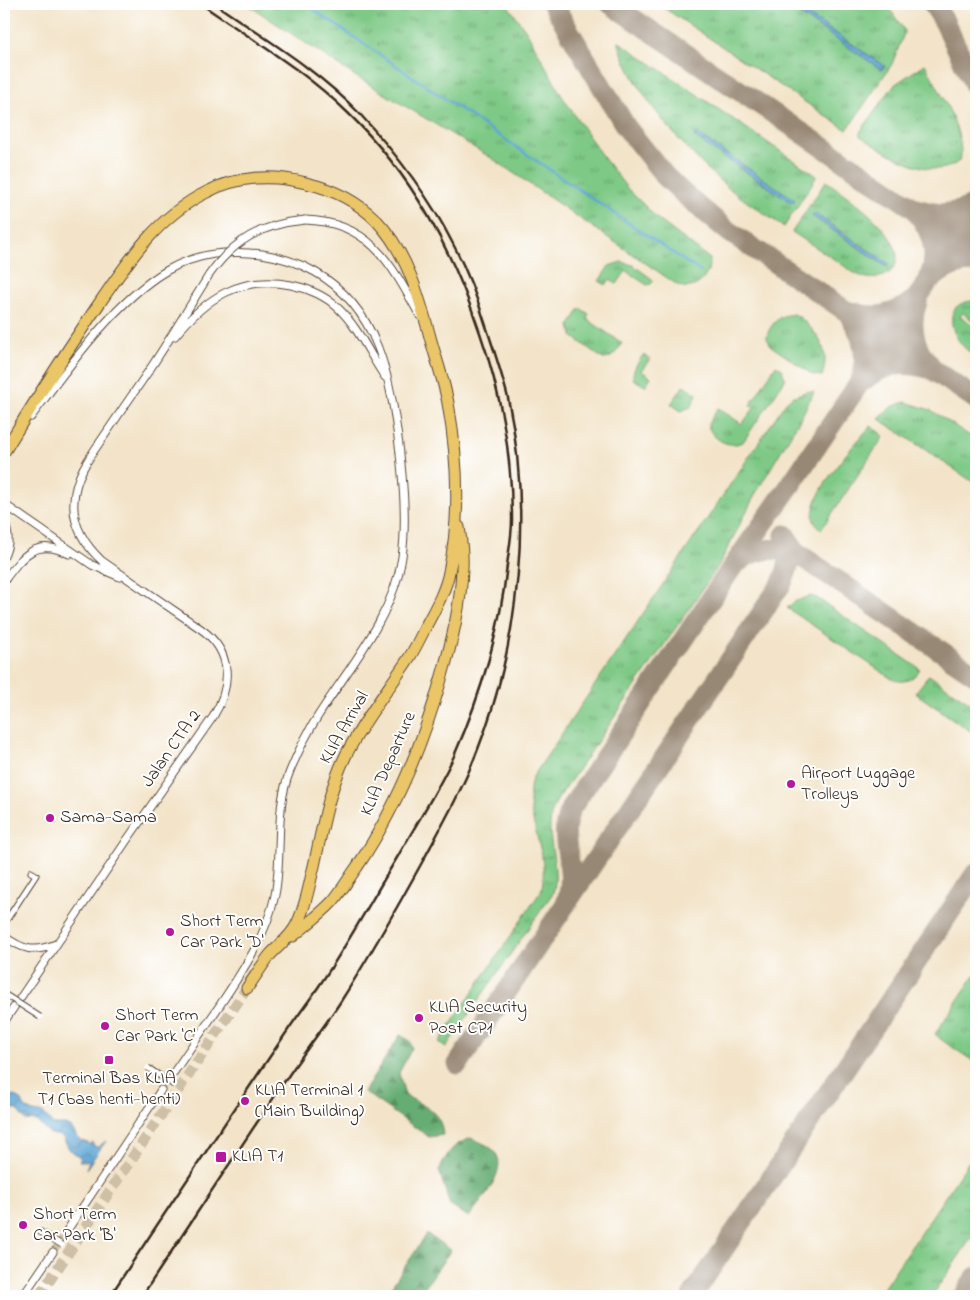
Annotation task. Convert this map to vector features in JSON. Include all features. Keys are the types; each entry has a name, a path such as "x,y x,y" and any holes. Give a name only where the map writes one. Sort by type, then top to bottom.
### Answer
{"main road":[{"path":"4,452 46,382 119,274 158,228 189,202 207,192 236,181 264,178 298,180 338,194 364,210 375,219 390,237 408,268 428,329 447,400 457,478 457,509"},
{"name":"KLIA Departure","path":"249,990 292,937 332,901 374,842 413,760 431,712 446,661 459,600 462,567 457,509"},
{"name":"KLIA Arrival","path":"249,990 264,964 298,922 307,895 328,804 344,758 357,735 411,655 435,610 449,574 457,509"}],"street":[{"path":"134,582 102,561 85,542 76,521 74,500 78,479 89,459 154,363 209,275 227,253 251,235 280,224 317,220 341,226 370,242 391,266 428,329"},
{"path":"4,452 111,317 129,299 166,271 183,262 215,253 242,251 284,259 310,269 335,285 353,302 382,356 398,438 404,512 402,556 396,581 382,616 362,652 307,734 289,773 282,800 278,878 270,912 259,944 245,968 174,1072"},
{"path":"154,363 185,324 211,300 235,288 270,282 301,287 337,306 365,341 387,380"},
{"path":"4,504 92,565"},
{"path":"4,521 8,535 4,556"},
{"path":"4,581 20,559 33,550 47,548 63,551 134,582"},
{"name":"Jalan CTA 2","path":"4,1022 213,717 224,698 226,688 225,662 211,638 134,582"},
{"path":"4,924 36,876 31,872"},
{"path":"4,936 19,947 32,950 44,949 57,944"},
{"path":"4,994 40,1018"},
{"path":"148,1068 174,1085"},
{"path":"66,1232 161,1090"},
{"path":"39,1231 62,1245"},
{"path":"23,1296 53,1252"}],"green space":[{"path":"247,4 507,4 527,32 562,96 600,153 627,188 659,220 710,259 705,277 697,285 691,287 679,286 493,159 355,76"},
{"path":"658,4 886,4 905,31 892,64 847,130"},
{"path":"618,41 817,176 784,227 726,186 689,150 646,97 634,78"},
{"path":"925,64 948,108 958,132 960,144 961,157 959,161 940,169 904,161 860,136 860,132 894,85"},
{"path":"826,181 876,221 895,247 897,260 891,271 885,275 866,278 854,273 792,232","holes":["814,214 889,264 887,267 812,216"]},
{"path":"621,262 633,265 653,281 647,285 626,271 617,284 610,279 606,285 599,281 609,266"},
{"path":"976,301 976,323 963,313 960,316 976,327 976,357 967,350 955,334 952,327 952,314 960,304"},
{"path":"580,308 589,314 587,319 622,343 612,356 603,359 572,336 570,325"},
{"path":"793,314 800,317 809,326 821,343 825,355 822,376 813,375 771,346 767,338 771,326 776,321 782,316"},
{"path":"643,355 650,359 641,371 651,377 645,386 633,379 634,369"},
{"path":"776,365 782,369 785,380 743,442 727,444 716,438 708,424 718,408 742,424 754,408 750,405"},
{"path":"684,385 697,394 691,407 681,411 671,404"},
{"path":"808,391 814,392 756,493 719,565 556,802 550,825 555,870 553,893 446,1047 439,1042 541,891 543,863 530,806 532,778 786,402 792,397"},
{"path":"905,402 931,410 976,440 976,484 879,419 891,407"},
{"path":"871,426 884,436 821,530 814,521 813,511 817,498 834,471"},
{"path":"810,596 817,598 920,669 908,680 892,679 787,608 794,602"},
{"path":"929,675 976,707 976,735 915,693"},
{"path":"976,973 976,1063 935,1034"},
{"path":"400,1035 409,1040 412,1048 399,1073 405,1095 425,1106 435,1115 442,1127 443,1135 429,1137 364,1092"},
{"path":"471,1138 492,1149 497,1156 499,1165 497,1174 487,1193 469,1217 450,1206 439,1170 445,1158 455,1146"},
{"path":"976,1151 976,1231 932,1296 878,1296"},
{"path":"427,1234 451,1250 419,1296 385,1296"}],"water":[{"path":"784,4 792,4 885,66 882,70"},
{"path":"696,133 795,200 792,203 694,137"},
{"path":"814,213 889,264 887,267 812,216"},
{"path":"4,1093 18,1097 27,1109 43,1113 53,1125 65,1125 72,1128 79,1139 83,1141 91,1144 93,1142 94,1146 98,1147 106,1141 86,1169 89,1161 79,1161 81,1158 69,1149 62,1136 50,1134 36,1121 25,1120 17,1110 6,1107 4,1105"}],"waterway":[{"path":"305,4 701,272"}],"taxiway":[{"path":"553,4 626,127 665,176 685,195 728,231 976,399"},
{"path":"611,4 976,250"},
{"path":"933,4 944,21 976,88"},
{"path":"920,210 942,214 956,212 976,204"},
{"path":"566,903 570,890 570,866 565,831 571,808 731,569 789,487 976,211"},
{"path":"918,214 927,228 933,243 934,259 930,276"},
{"path":"933,278 953,266 976,262"},
{"path":"852,312 868,316 884,315 900,309 914,300"},
{"path":"917,302 913,319 914,335 919,350 929,364"},
{"path":"850,316 863,344 864,368 862,376"},
{"path":"864,380 878,370 894,365 927,368"},
{"path":"458,1064 780,586 788,567 788,549 785,535"},
{"path":"786,537 797,553 976,675"},
{"path":"738,562 745,557 768,550 784,551 800,557"},
{"path":"692,1296 976,873"},
{"path":"964,1296 976,1277"}],"tunnel":[{"path":"39,1296 247,988"},
{"path":"161,1090 174,1072"},
{"path":"53,1252 66,1232"}],"railway":[{"path":"110,1296 243,1096 330,970 441,781 464,733 488,662 500,614 512,531 510,472 504,425 494,379 469,302 457,272 428,215 392,162 371,137 331,97 277,56 201,4"},
{"path":"142,1296 274,1097 341,1001 384,930 446,817 478,749 492,708 504,665 518,576 520,531 519,485 515,441 508,398 479,304 467,272 443,224 410,174 359,113 343,97 308,68 215,4"}],"place":[{"name":"Airport Luggage Trolleys","path":"791,784"},
{"name":"Sama-Sama","path":"50,818"},
{"name":"Short Term Car Park 'D'","path":"170,932"},
{"name":"KLIA Security Post CP1","path":"419,1018"},
{"name":"Short Term Car Park 'C'","path":"105,1026"},
{"name":"Terminal Bas KLIA T1 (bas henti-henti)","path":"109,1060"},
{"name":"KLIA Terminal 1 (Main Building)","path":"245,1101"},
{"name":"KLIA T1","path":"221,1157"},
{"name":"Short Term Car Park 'B'","path":"23,1225"}]}
